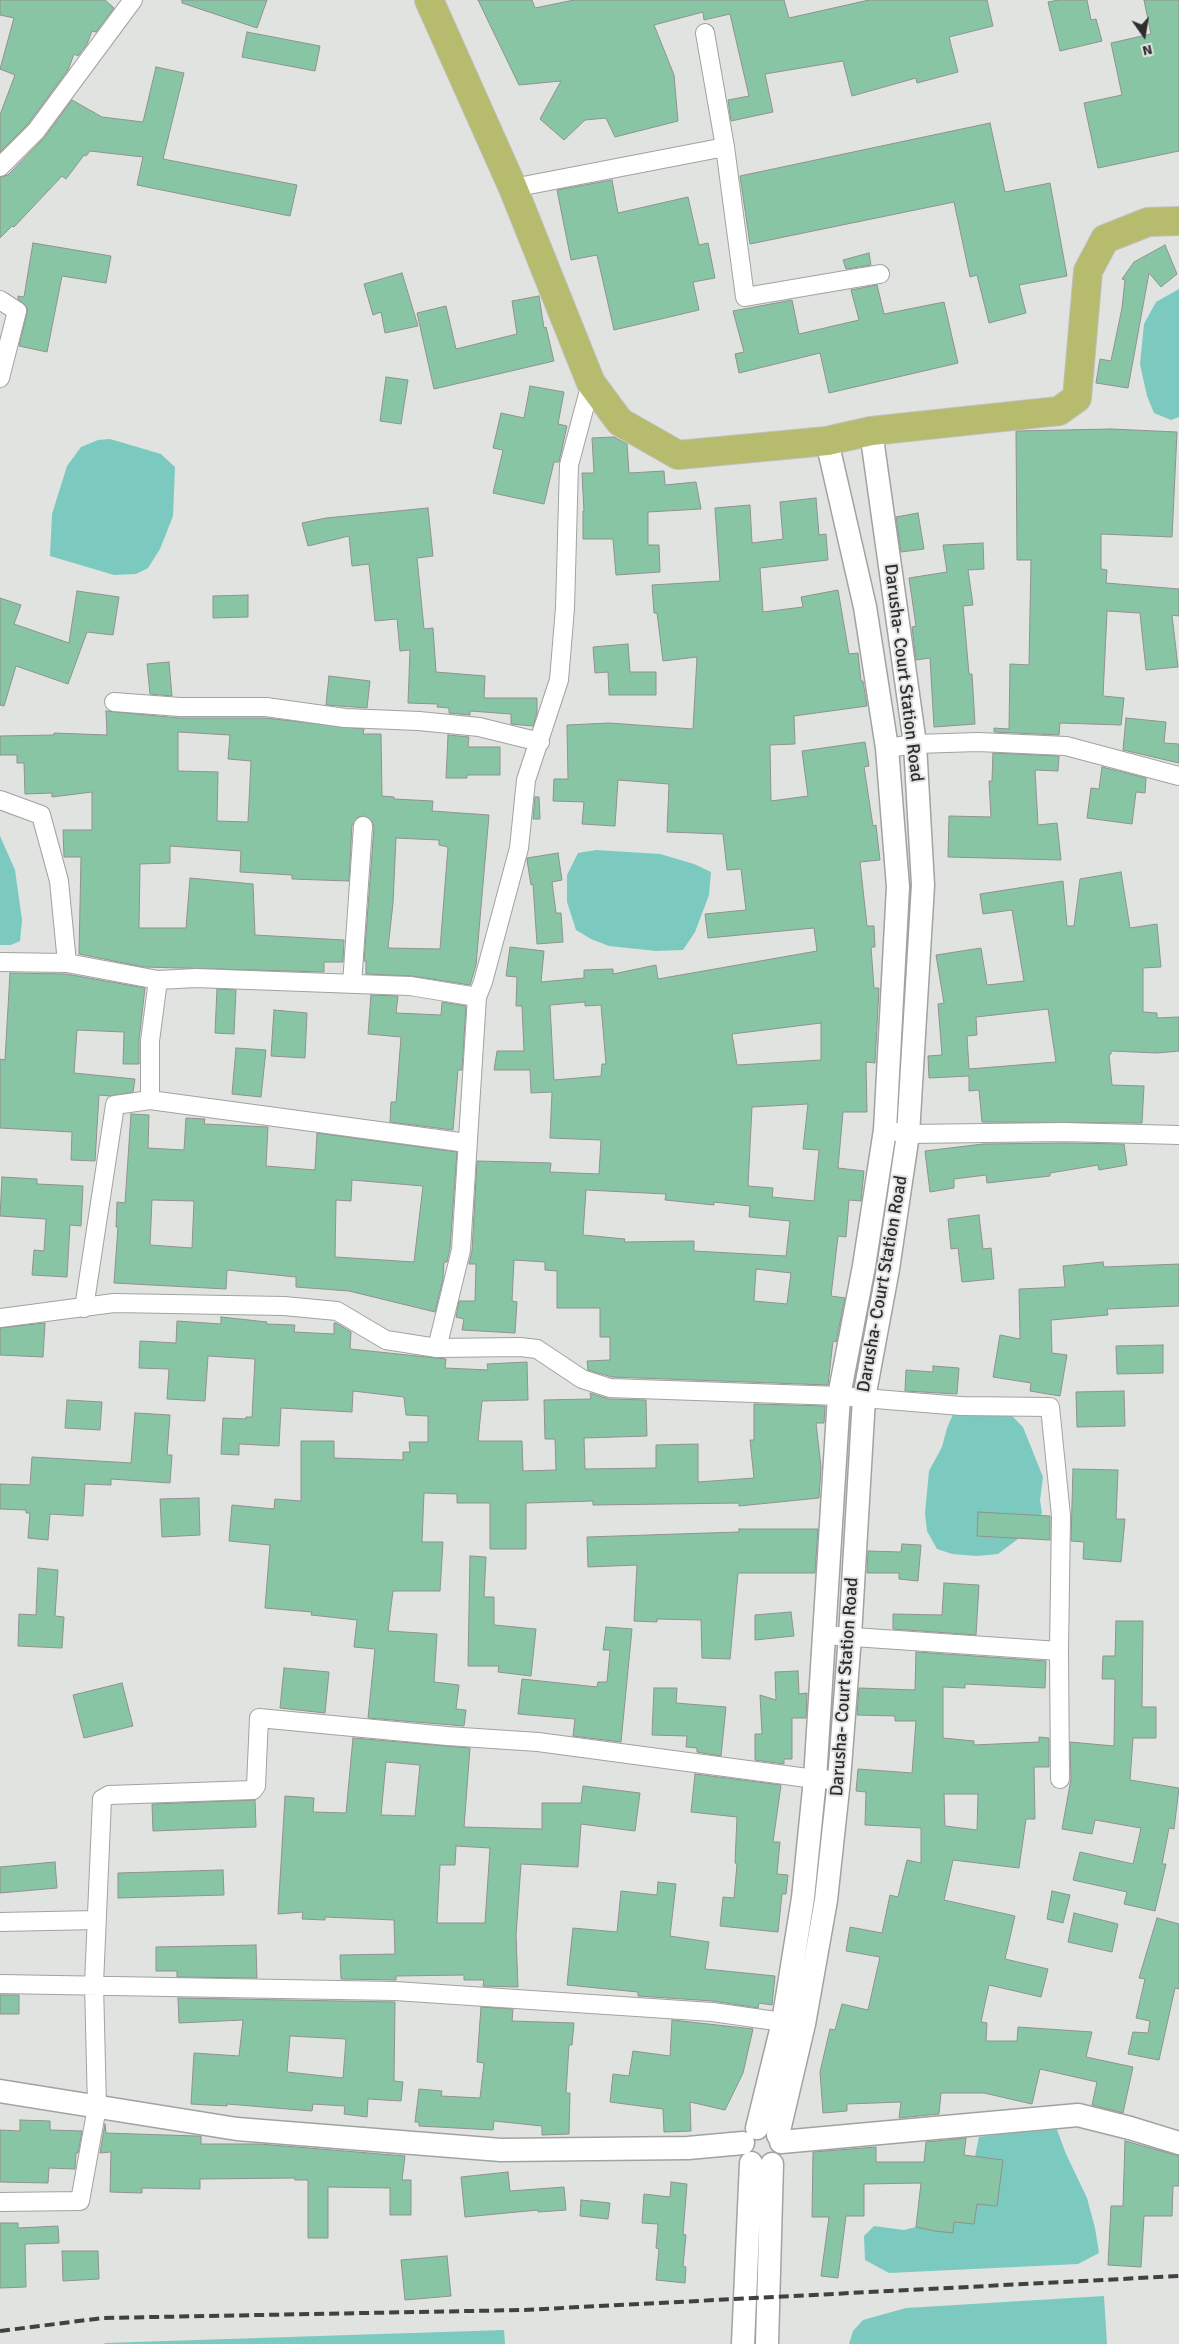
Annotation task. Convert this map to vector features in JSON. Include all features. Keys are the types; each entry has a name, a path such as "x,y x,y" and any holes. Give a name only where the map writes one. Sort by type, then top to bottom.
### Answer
{"highway":[{"path":"429,0 513,188 591,383 620,422 678,455 827,441 871,431 1059,411 1077,398 1088,271 1105,239 1148,222 1179,221"}],"street":[{"path":"0,167 36,131 133,0"},
{"path":"706,33 725,146 745,298 880,274"},
{"path":"513,188 725,146"},
{"path":"0,300 17,311 0,378"},
{"path":"437,1348 461,1250 477,997 484,982 519,848 526,780 559,680 565,608 569,465 591,383"},
{"name":"Darusha- Court Station Road","path":"767,2344 764,2146 804,2024 826,1900 839,1780 850,1636 864,1398 888,1268 908,1134 924,885 915,744 871,431"},
{"name":"Darusha- Court Station Road","path":"743,2344 764,2146 803,1898 815,1779 839,1396 864,1266 885,1130 898,887 887,748 865,607 827,441"},
{"path":"114,702 180,707 266,707 345,718 419,721 479,727 540,742"},
{"path":"887,748 915,744 978,742 1066,746 1179,776"},
{"path":"0,800 41,815 59,881 67,963"},
{"path":"352,984 363,826"},
{"path":"0,962 67,963 158,980 196,978 410,986 477,997"},
{"path":"150,1100 150,1041 158,980"},
{"path":"84,1308 115,1105 150,1100 467,1143"},
{"path":"885,1130 908,1134 1064,1132 1179,1135"},
{"path":"0,1318 114,1303 284,1306 337,1311 386,1340 437,1348 520,1347 537,1349 582,1379 610,1388 839,1396 961,1406 1050,1408 1061,1516 1060,1779"},
{"path":"824,1635 1059,1651"},
{"path":"0,2202 80,2201 97,2107 94,1984 102,1799 109,1795 253,1790 256,1786 259,1718 447,1736 538,1742 815,1779 839,1780"},
{"path":"0,1922 96,1920"},
{"path":"0,1984 94,1984 395,1991 712,2012 783,2022"},
{"path":"0,2091 237,2129 501,2150 764,2146 1078,2115 1179,2142"}],"water":[{"path":"1179,289 1179,417 1171,420 1154,413 1147,396 1140,364 1144,324 1156,302"},
{"path":"110,439 161,454 175,467 173,516 160,549 148,568 136,574 114,575 50,556 52,514 67,466 81,447 98,440"},
{"path":"0,836 15,870 22,920 20,941 11,945 0,945"},
{"path":"596,850 660,854 694,864 711,872 709,895 695,932 683,950 656,951 609,946 591,939 576,930 567,902 567,875 578,853"},
{"path":"954,1412 1008,1412 1023,1427 1043,1477 1040,1500 1042,1513 1035,1526 998,1554 977,1556 952,1554 937,1549 927,1531 925,1513 929,1471 942,1447"},
{"path":"1056,2127 1066,2154 1087,2198 1099,2253 1078,2264 889,2273 865,2260 864,2236 874,2226 904,2230 963,2215 979,2137"},
{"path":"1104,2296 1107,2344 849,2344 853,2331 863,2320 906,2308"},
{"path":"504,2330 505,2344 104,2344 105,2343"}],"building":[{"path":"0,0 105,0 114,8 96,32 92,31 87,44 78,56 74,54 68,70 28,124 0,152 0,115 15,75 0,69 14,18 0,15"},
{"path":"182,0 267,0 257,28 182,3"},
{"path":"478,0 532,0 535,8 574,0 784,0 789,18 869,0 987,0 993,26 949,37 958,72 917,83 916,78 852,96 843,61 765,74 773,112 731,121 728,100 749,96 730,14 704,20 703,12 654,25 674,75 678,121 615,137 606,118 585,120 564,140 540,119 561,81 519,85"},
{"path":"1087,0 1091,20 1096,19 1102,41 1060,51 1048,2"},
{"path":"1144,0 1179,0 1179,151 1098,168 1084,103 1122,95 1111,43 1151,34"},
{"path":"247,32 320,46 315,71 242,57"},
{"path":"156,67 184,73 163,159 297,185 290,216 137,185 143,157 90,151 86,156 84,155 66,179 62,176 14,227 12,226 0,238 0,177 8,175 44,138 72,100 102,117 143,122"},
{"path":"990,123 1005,192 1050,183 1067,276 1019,285 1026,313 989,323 977,275 970,277 954,202 750,244 740,176"},
{"path":"612,180 618,213 688,197 699,245 708,243 715,278 693,282 699,310 614,330 597,255 571,260 557,190"},
{"path":"33,243 111,256 106,283 62,276 47,352 19,346 27,307 18,299 18,296 24,297"},
{"path":"1165,245 1177,274 1161,287 1149,273 1128,388 1096,383 1100,359 1111,361 1122,308 1125,280 1122,279 1134,262"},
{"path":"869,253 871,265 846,269 843,260"},
{"path":"402,273 418,326 385,333 381,312 373,315 364,284"},
{"path":"877,285 884,314 944,302 958,363 829,393 820,353 739,373 735,354 744,352 733,311 792,300 799,334 859,320 851,290"},
{"path":"539,296 544,328 546,327 554,361 434,389 417,313 446,306 456,349 517,334 512,301"},
{"path":"386,377 408,380 401,424 380,421"},
{"path":"530,386 564,392 558,424 567,426 559,462 554,462 544,504 493,493 503,450 493,448 501,413 524,418"},
{"path":"1111,429 1177,432 1172,537 1101,534 1101,569 1107,570 1106,583 1179,589 1179,616 1172,615 1178,667 1146,670 1140,613 1107,611 1103,696 1124,698 1121,725 1060,723 1059,735 994,732 994,728 1009,729 1010,664 1029,665 1031,560 1017,560 1016,431"},
{"path":"614,437 627,444 629,473 664,471 665,485 696,482 701,509 648,512 648,545 659,545 660,572 616,575 613,539 583,539 582,473 594,473 592,438"},
{"path":"816,498 819,535 826,534 828,560 760,568 763,612 803,607 801,597 838,590 849,654 858,653 861,681 863,681 867,706 794,716 795,744 770,745 771,801 808,796 802,751 865,742 869,766 864,767 873,826 876,825 880,860 860,862 867,926 874,926 875,947 871,947 874,988 879,988 875,1063 866,1062 867,1112 843,1112 838,1168 864,1171 861,1201 849,1200 846,1237 838,1236 831,1296 845,1298 836,1342 833,1341 828,1385 612,1377 588,1370 587,1361 610,1360 610,1337 600,1337 600,1308 557,1308 557,1271 545,1270 545,1262 514,1260 512,1301 517,1302 515,1333 462,1330 464,1319 456,1317 459,1301 475,1301 476,1264 469,1264 472,1251 477,1161 551,1163 550,1172 599,1174 601,1140 550,1138 552,1092 531,1093 530,1070 494,1070 497,1051 524,1051 522,1006 516,1006 517,977 506,976 510,947 544,951 541,982 584,978 584,970 613,969 613,974 656,965 658,979 817,951 814,928 708,938 705,914 746,910 741,869 727,870 723,834 667,832 669,784 618,780 615,826 582,824 584,802 553,801 554,779 568,779 567,725 609,723 693,729 697,657 663,661 657,613 654,613 652,585 720,581 715,508 750,505 752,543 783,539 780,502","holes":["585,1002 585,1006 601,1005 606,1064 602,1064 601,1076 554,1080 550,1005","821,1023 821,1060 737,1065 732,1034","808,1104 803,1149 819,1150 814,1201 772,1197 773,1188 748,1186 752,1107","586,1190 666,1194 665,1200 714,1205 714,1202 750,1206 749,1217 790,1221 786,1256 694,1251 694,1241 624,1242 625,1239 583,1235","756,1269 791,1273 787,1304 754,1301"]},
{"path":"428,508 433,556 417,558 424,629 433,628 436,672 485,676 484,698 537,698 537,713 533,726 511,724 511,714 470,711 470,715 449,713 449,708 437,707 438,704 408,703 410,650 400,651 397,619 375,621 369,564 352,566 349,536 308,546 302,523 326,518"},
{"path":"918,513 924,549 901,552 896,517"},
{"path":"983,543 984,569 968,570 973,605 963,606 969,674 972,674 975,724 934,727 930,658 916,660 912,627 916,626 909,578 947,572 943,545"},
{"path":"77,591 119,597 113,635 87,632 68,684 16,666 4,706 0,705 0,598 21,605 14,624 69,643"},
{"path":"248,595 248,617 213,618 213,596"},
{"path":"628,644 630,672 656,672 656,695 609,695 608,672 595,673 593,647"},
{"path":"169,662 172,696 150,694 147,664"},
{"path":"329,676 370,681 367,708 326,705"},
{"path":"106,711 179,718 265,718 364,729 363,734 381,734 382,796 394,797 394,799 433,801 432,811 489,815 476,965 470,985 412,976 366,974 366,961 364,961 374,827 372,821 364,816 358,817 352,825 349,881 292,879 292,875 240,872 241,851 170,846 170,863 140,864 139,928 186,928 190,878 253,884 255,935 344,940 343,962 324,962 324,972 144,967 79,954 81,857 64,857 63,830 92,830 92,792 52,797 52,793 25,794 24,763 17,763 17,755 0,755 0,736 54,735 54,733 107,735","holes":["178,732 230,735 228,759 251,761 248,822 217,821 218,772 178,771","396,838 439,840 439,845 448,847 440,949 388,948 393,903"]},
{"path":"1126,718 1166,722 1164,743 1179,744 1179,763 1123,750"},
{"path":"448,735 469,737 468,747 500,747 500,775 467,775 467,778 446,778"},
{"path":"993,753 1059,756 1058,771 1035,770 1038,825 1057,823 1061,860 948,857 949,816 991,817 989,781 992,781"},
{"path":"1102,767 1146,778 1145,793 1136,792 1132,824 1087,818 1091,788 1099,789"},
{"path":"535,797 539,797 540,819 533,819"},
{"path":"558,853 562,880 552,882 556,913 561,913 563,942 537,944 533,884 531,885 527,858"},
{"path":"1121,872 1130,928 1157,924 1161,967 1143,968 1143,1012 1157,1013 1157,1018 1179,1017 1179,1051 1157,1053 1111,1051 1109,1055 1112,1085 1144,1086 1142,1123 982,1122 979,1090 969,1091 969,1076 929,1078 928,1056 942,1055 938,1004 944,1003 936,955 981,948 987,985 1024,981 1012,910 983,914 980,894 1063,881 1067,926 1074,926 1080,879","holes":["1048,1009 1056,1062 969,1069 967,1036 977,1035 976,1017"]},
{"path":"10,973 66,974 145,988 139,1040 139,1064 123,1064 124,1032 77,1030 74,1073 135,1079 133,1092 110,1096 99,1095 95,1161 71,1160 72,1132 0,1128 0,1059 5,1060"},
{"path":"217,989 236,990 234,1034 215,1033"},
{"path":"371,995 398,996 396,1013 441,1015 442,1002 466,1006 462,1070 458,1070 453,1130 390,1122 391,1102 396,1102 401,1037 368,1034"},
{"path":"274,1010 307,1013 305,1058 271,1056"},
{"path":"236,1048 266,1050 261,1097 232,1094"},
{"path":"131,1114 149,1115 148,1148 184,1150 186,1118 205,1119 204,1124 268,1127 266,1166 315,1170 317,1133 457,1152 450,1248 447,1262 444,1262 443,1279 435,1312 349,1291 296,1287 296,1277 227,1270 226,1289 114,1283 118,1227 116,1227 117,1202 125,1203","holes":["352,1180 423,1186 414,1262 335,1257 336,1200 351,1201","152,1200 194,1201 192,1248 150,1245"]},
{"path":"983,1144 1124,1144 1127,1165 1099,1170 1098,1165 1050,1173 1050,1176 987,1183 986,1175 954,1179 954,1188 930,1192 925,1151"},
{"path":"2,1177 37,1179 37,1184 83,1186 81,1226 70,1225 67,1277 32,1275 34,1250 44,1251 46,1219 0,1216"},
{"path":"979,1215 983,1249 991,1248 994,1279 962,1282 958,1248 951,1249 948,1219"},
{"path":"1103,1262 1104,1267 1179,1264 1179,1306 1107,1309 1108,1315 1051,1320 1052,1353 1067,1355 1060,1396 1030,1391 1031,1383 993,1377 1000,1335 1020,1339 1019,1289 1065,1287 1063,1266"},
{"path":"221,1317 267,1322 266,1324 295,1325 294,1332 334,1334 334,1323 336,1323 351,1332 350,1349 446,1359 445,1368 488,1370 487,1364 527,1362 528,1400 482,1401 478,1441 522,1441 523,1471 556,1470 555,1439 545,1439 544,1400 591,1399 590,1393 609,1399 646,1400 647,1436 584,1438 585,1469 656,1468 656,1445 698,1444 698,1482 754,1478 750,1440 754,1440 754,1404 825,1406 824,1423 816,1423 821,1467 819,1498 739,1506 739,1503 593,1505 593,1501 526,1503 526,1549 490,1549 490,1503 457,1503 457,1494 424,1493 422,1542 443,1542 440,1591 393,1591 388,1631 437,1634 434,1682 459,1685 456,1709 466,1710 464,1726 368,1718 375,1649 354,1647 357,1620 311,1615 312,1612 265,1608 270,1545 229,1541 232,1505 274,1509 275,1499 301,1501 301,1441 334,1441 334,1458 403,1460 403,1452 410,1452 409,1442 428,1442 428,1416 406,1415 404,1397 353,1391 352,1412 281,1408 279,1446 239,1444 239,1455 221,1454 223,1418 246,1419 246,1417 252,1417 255,1359 208,1356 205,1401 167,1399 169,1369 139,1368 140,1341 176,1343 177,1321 221,1324"},
{"path":"45,1323 43,1357 0,1355 0,1328"},
{"path":"1163,1345 1163,1373 1117,1374 1116,1346"},
{"path":"933,1366 959,1368 957,1394 905,1391 906,1370 933,1372"},
{"path":"1124,1391 1125,1426 1077,1427 1076,1392"},
{"path":"67,1400 102,1402 100,1430 65,1428"},
{"path":"135,1413 170,1415 167,1455 172,1455 170,1483 111,1479 111,1485 85,1484 83,1516 50,1514 48,1540 28,1538 30,1513 26,1513 26,1510 0,1509 0,1484 30,1485 32,1457 131,1463"},
{"path":"1073,1469 1118,1470 1116,1519 1125,1519 1121,1562 1083,1559 1084,1542 1071,1541"},
{"path":"199,1498 200,1535 162,1537 160,1499"},
{"path":"978,1512 1050,1516 1050,1540 977,1536"},
{"path":"739,1529 818,1529 815,1573 738,1573 730,1659 702,1658 701,1620 657,1619 657,1622 634,1621 637,1565 588,1567 587,1537 739,1532"},
{"path":"902,1544 921,1545 918,1581 899,1579 899,1573 867,1573 868,1551 901,1552"},
{"path":"470,1556 486,1557 484,1597 494,1597 494,1625 536,1629 531,1676 498,1672 499,1666 468,1666"},
{"path":"38,1568 58,1570 55,1616 64,1617 62,1648 18,1646 19,1614 36,1615"},
{"path":"944,1583 979,1585 976,1635 893,1629 893,1614 942,1615"},
{"path":"791,1612 794,1636 755,1640 755,1615"},
{"path":"1116,1621 1143,1621 1142,1707 1156,1707 1156,1738 1133,1738 1130,1780 1179,1788 1174,1829 1169,1828 1162,1864 1166,1864 1155,1911 1124,1904 1127,1892 1073,1880 1080,1852 1133,1864 1141,1828 1095,1820 1092,1834 1062,1829 1071,1779 1070,1742 1114,1746 1115,1679 1102,1679 1103,1656 1115,1656"},
{"path":"606,1627 632,1629 621,1742 573,1736 575,1719 518,1714 522,1679 597,1687 598,1682 607,1682 610,1650 603,1650"},
{"path":"916,1652 1046,1661 1045,1688 965,1684 965,1688 943,1687 943,1738 974,1741 974,1745 1039,1742 1039,1737 1049,1738 1049,1767 1034,1767 1035,1819 1026,1819 1019,1868 953,1860 944,1900 1015,1916 1005,1959 1048,1969 1041,1997 989,1985 981,2022 987,2023 986,2041 1017,2041 1018,2027 1092,2032 1086,2057 1133,2067 1123,2113 1092,2105 1097,2082 1040,2069 1032,2104 984,2093 941,2093 939,2114 899,2118 901,2102 847,2104 847,2111 823,2113 820,2072 830,2029 835,2030 842,2004 868,2010 880,1957 846,1951 850,1927 882,1933 890,1895 898,1897 907,1860 921,1863 921,1828 865,1825 866,1792 856,1791 858,1769 912,1773 916,1721 895,1721 895,1716 857,1715 859,1688 915,1690","holes":["944,1794 978,1794 977,1830 945,1826"]},
{"path":"284,1668 329,1672 325,1713 280,1708"},
{"path":"798,1671 799,1694 807,1693 806,1718 792,1718 792,1759 784,1759 784,1764 755,1760 755,1734 762,1734 760,1695 776,1700 775,1672"},
{"path":"122,1683 133,1726 84,1738 73,1695"},
{"path":"654,1688 677,1688 676,1703 726,1707 721,1756 697,1752 697,1748 686,1747 687,1736 652,1735"},
{"path":"353,1738 470,1748 464,1827 542,1829 542,1803 581,1803 583,1786 640,1793 635,1831 581,1824 578,1867 521,1864 516,1935 518,1987 483,1986 484,1980 464,1980 464,1975 396,1976 396,1980 341,1979 340,1955 395,1954 394,1920 325,1917 325,1920 302,1919 303,1912 278,1914 285,1796 314,1798 313,1812 346,1813","holes":["386,1762 420,1765 415,1816 381,1815","456,1846 490,1848 485,1923 437,1923 440,1865 455,1865"]},
{"path":"695,1774 781,1785 773,1842 780,1842 777,1874 788,1875 786,1894 782,1894 778,1932 720,1926 723,1897 734,1898 737,1864 735,1863 737,1817 691,1812"},
{"path":"255,1800 256,1827 153,1831 152,1804"},
{"path":"55,1862 57,1888 0,1893 0,1867"},
{"path":"223,1870 224,1895 118,1898 118,1873"},
{"path":"658,1882 676,1884 670,1936 709,1942 705,1969 775,1976 772,2005 759,2003 758,2008 713,2001 638,1996 638,1992 567,1985 573,1928 617,1932 621,1891 657,1895"},
{"path":"1052,1891 1070,1895 1063,1923 1047,1919"},
{"path":"1074,1913 1118,1924 1112,1952 1068,1942"},
{"path":"1157,1918 1179,1924 1179,1989 1175,1988 1159,2060 1128,2054 1133,2032 1148,2033 1150,2021 1136,2018 1145,1979 1139,1978"},
{"path":"256,1945 257,1978 177,1977 177,1971 156,1971 156,1947"},
{"path":"0,1995 19,1995 19,2014 0,2014"},
{"path":"178,1998 395,2002 394,2081 403,2082 401,2101 368,2099 367,2117 344,2114 345,2106 313,2104 312,2111 227,2104 227,2106 191,2104 194,2053 239,2056 243,2020 179,2023","holes":["290,2036 346,2039 343,2078 287,2072"]},
{"path":"481,2007 513,2009 512,2021 574,2023 572,2045 569,2045 566,2093 570,2093 569,2134 542,2135 542,2126 494,2121 493,2130 419,2126 419,2122 415,2122 419,2089 442,2091 441,2096 480,2098 484,2063 477,2062"},
{"path":"672,2020 753,2029 743,2073 725,2110 690,2102 691,2131 664,2132 663,2109 610,2102 613,2074 629,2076 633,2051 670,2056"},
{"path":"20,2120 50,2121 50,2130 82,2131 78,2153 76,2153 75,2169 49,2168 48,2183 0,2182 0,2130 20,2131"},
{"path":"105,2124 106,2133 201,2136 201,2144 260,2144 405,2156 402,2180 411,2180 411,2215 390,2215 390,2188 328,2187 328,2238 308,2238 308,2180 295,2180 295,2178 200,2179 200,2189 142,2188 142,2193 110,2192 111,2152 100,2153"},
{"path":"966,2138 964,2155 1003,2160 997,2206 977,2204 974,2224 954,2222 953,2233 935,2231 916,2227 921,2183 864,2184 864,2216 846,2216 838,2278 821,2276 829,2217 812,2217 813,2152 876,2147 876,2162 924,2162 926,2142"},
{"path":"1125,2141 1179,2156 1179,2186 1173,2186 1172,2216 1144,2216 1141,2267 1108,2265 1111,2206 1123,2206"},
{"path":"508,2172 510,2191 564,2187 566,2210 538,2212 538,2210 465,2217 461,2177"},
{"path":"671,2182 687,2184 683,2234 686,2235 683,2266 686,2267 685,2283 656,2280 659,2249 656,2248 658,2224 642,2223 644,2194 670,2197"},
{"path":"581,2200 610,2203 608,2219 580,2216"},
{"path":"0,2223 18,2223 18,2228 58,2226 59,2243 25,2244 26,2287 0,2288"},
{"path":"62,2251 98,2251 99,2279 63,2281"},
{"path":"447,2256 451,2296 405,2300 401,2260"}],"railway":[{"path":"0,2331 103,2318 523,2310 1179,2276"}]}
